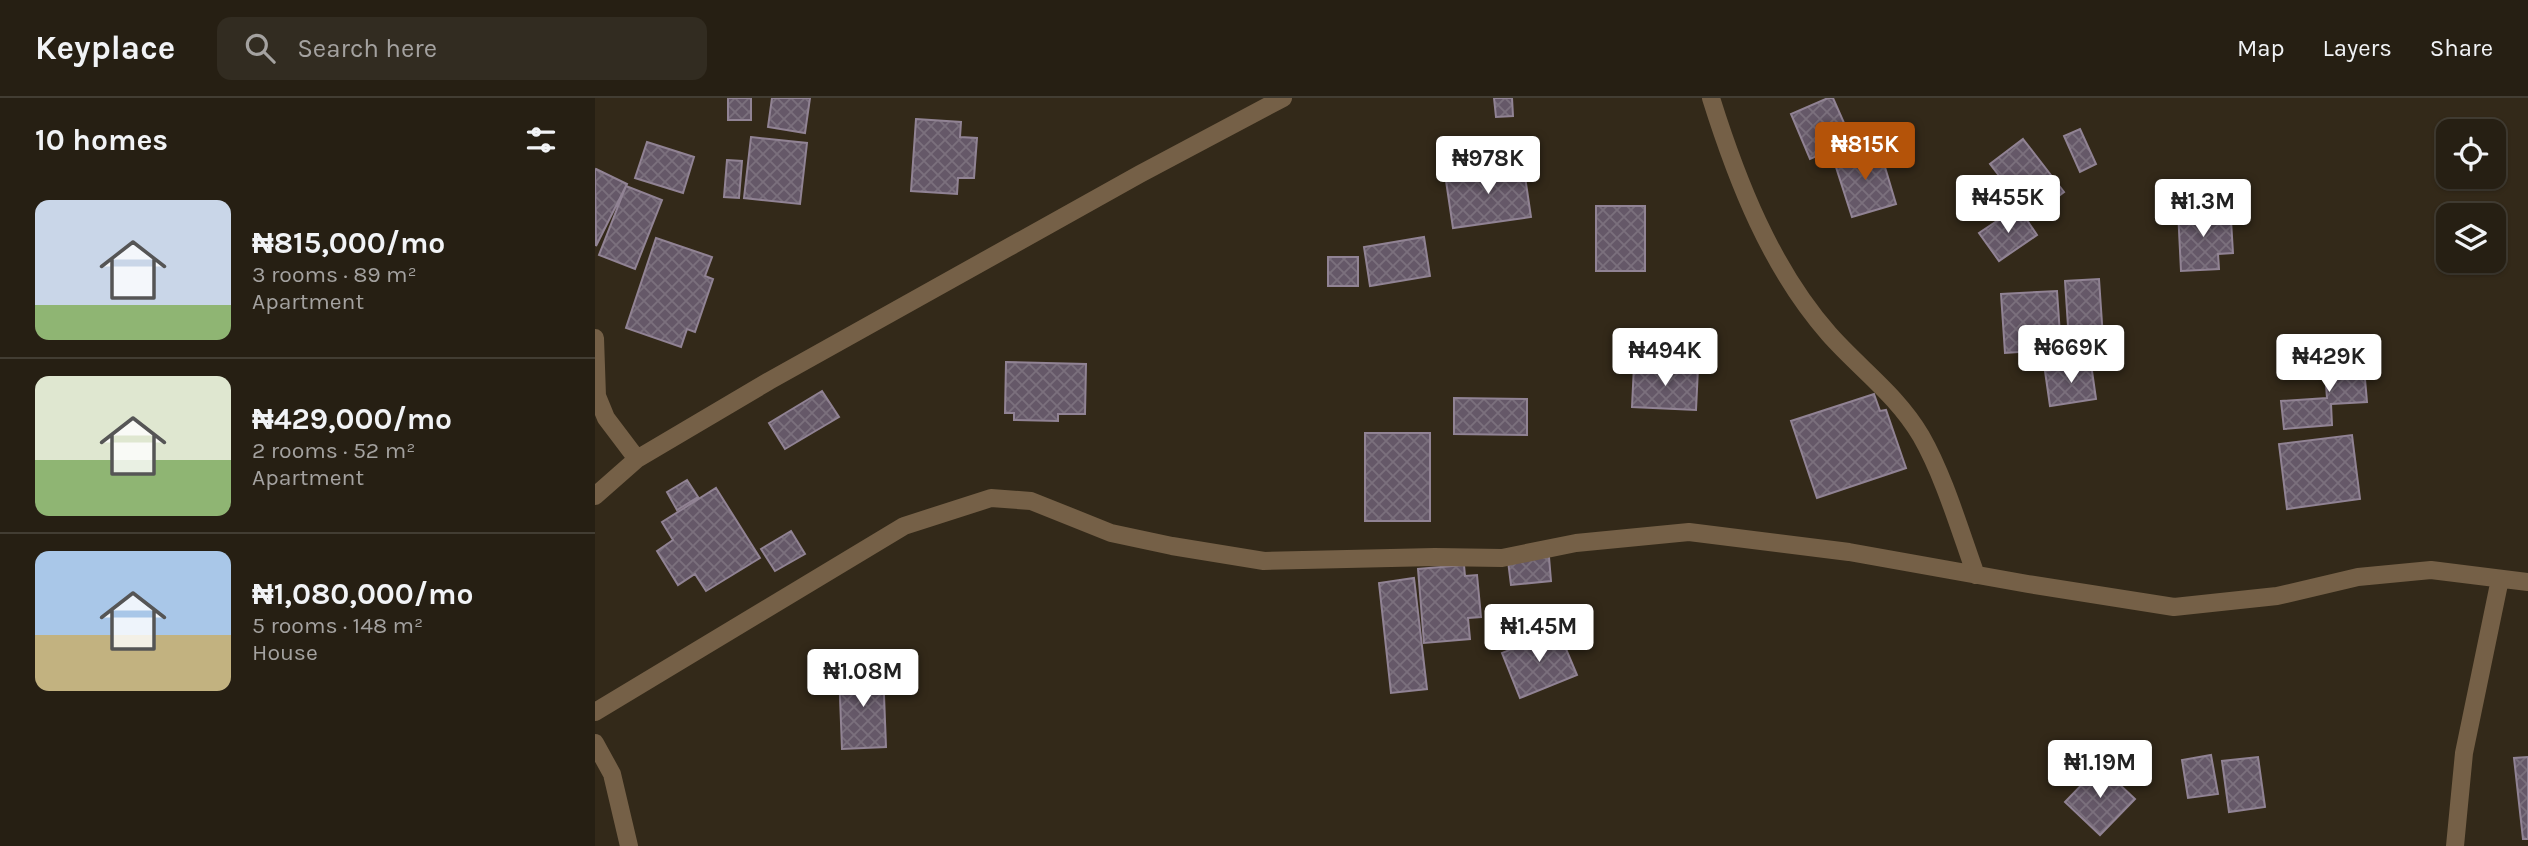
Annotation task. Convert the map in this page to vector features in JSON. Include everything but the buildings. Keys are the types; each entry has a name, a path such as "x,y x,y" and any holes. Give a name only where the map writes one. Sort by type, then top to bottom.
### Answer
{"street":[{"path":"595,495 637,459 769,380 1140,174 1283,98"},
{"path":"1711,98 1754,217 1777,258 1829,334 1891,395 1922,437 1976,575"},
{"path":"595,338 596,396 605,418 637,459"},
{"path":"595,712 904,526 991,498 1031,501 1111,533 1264,561 1502,558 1576,543 1689,532 1849,552 2174,607 2277,596 2358,577 2431,570 2528,582"},
{"path":"2455,846 2464,753 2500,579"},
{"path":"595,743 612,774 629,846"}]}
